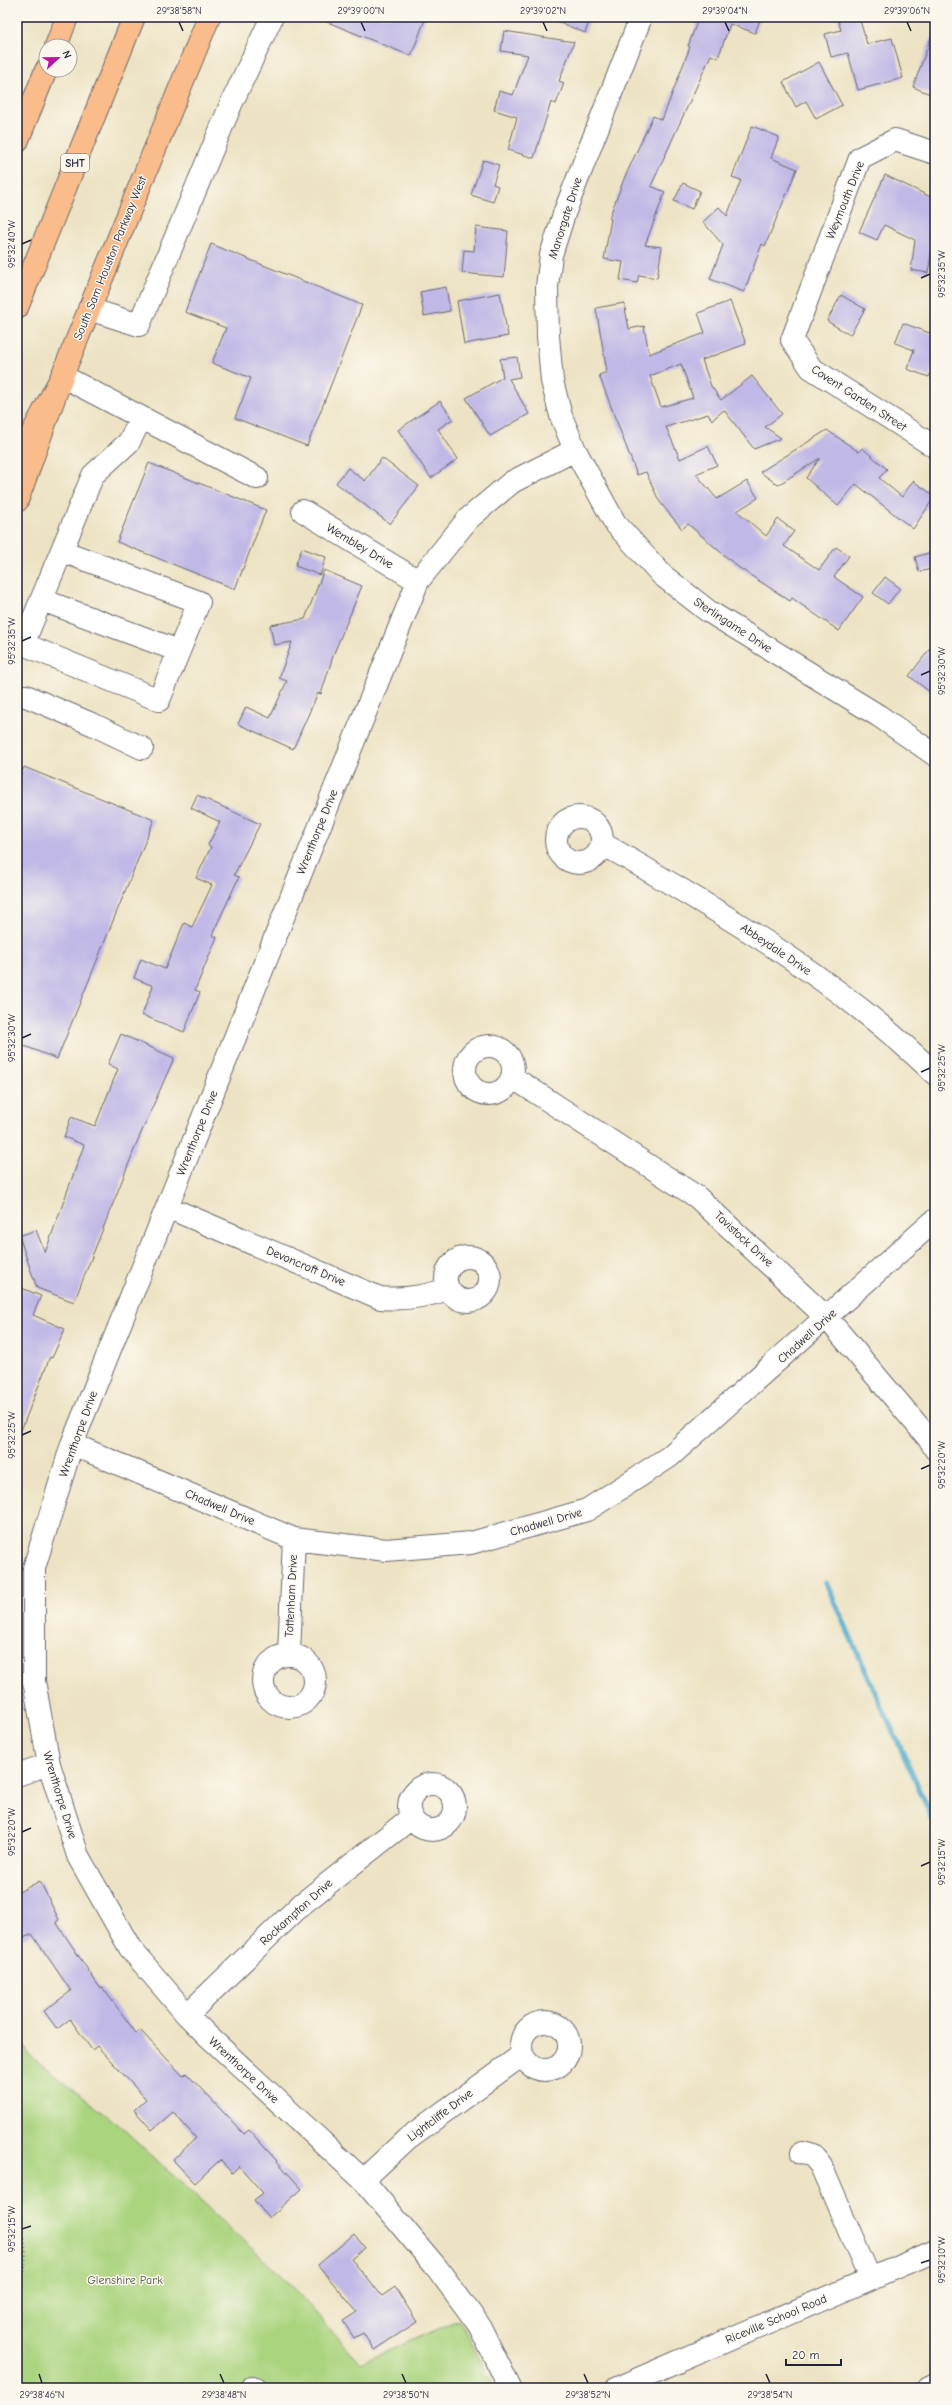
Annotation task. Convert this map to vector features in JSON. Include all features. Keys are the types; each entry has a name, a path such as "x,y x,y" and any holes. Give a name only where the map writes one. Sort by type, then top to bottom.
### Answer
{"main road":[{"path":"59,38 67,17"},
{"name":"SHT","path":"17,308 134,17"},
{"name":"South Sam Houston Parkway West","path":"17,501 62,376 209,17"},
{"path":"17,142 43,78"},
{"path":"17,462 62,376"}],"street":[{"path":"89,309 139,325 232,102 272,17"},
{"name":"Manorgate Drive","path":"575,450 561,416 552,381 548,336 547,287 551,255 565,210 641,17"},
{"name":"Weymouth Drive","path":"817,272 860,158 895,140 935,153"},
{"name":"Covent Garden Street","path":"817,272 792,340 811,368 935,447"},
{"path":"62,376 257,478"},
{"path":"62,550 199,602 159,700 24,644 92,475 129,442 141,418"},
{"name":"Wrenthorpe Drive","path":"510,2388 479,2325 437,2268 363,2180 208,2036 187,2015 130,1948 78,1856 48,1764 34,1681 34,1568 72,1444 418,581 468,519 512,482 575,450"},
{"name":"Sterlingame Drive","path":"575,450 615,522 662,575 708,610 879,716 935,755"},
{"name":"Wembley Drive","path":"303,511 418,581"},
{"path":"42,600 179,651"},
{"path":"17,696 26,696 94,724 142,748"},
{"name":"Abbeydale Drive","path":"603,844 751,931 853,1003 935,1074"},
{"name":"Tavistock Drive","path":"512,1077 697,1197 827,1318 930,1440 935,1449"},
{"name":"Devoncroft Drive","path":"167,1207 380,1298 404,1300 430,1295 448,1289"},
{"name":"Chadwell Drive","path":"72,1444 294,1539 386,1550 471,1543 587,1510 669,1457 827,1318 935,1220"},
{"name":"Tottenham Drive","path":"288,1654 294,1539"},
{"path":"17,1776 48,1764"},
{"name":"Rockampton Drive","path":"187,2015 302,1904 411,1818"},
{"name":"Lightcliffe Drive","path":"363,2180 408,2138 522,2056"},
{"path":"802,2153 813,2156 822,2166 870,2279"},
{"name":"Riceville School Road","path":"617,2388 935,2251"},
{"path":"928,2388 935,2385"}],"path":[{"path":"17,2216 25,2247 25,2272 17,2299"}],"green space":[{"name":"Glenshire Park","path":"17,2029 29,2055 119,2125 291,2285 360,2363 459,2320 495,2388 17,2388"}],"building":[{"path":"315,17 426,17 411,56"},
{"path":"547,17 591,17 585,33"},
{"path":"699,17 761,17 755,33 730,24 718,58 711,55 651,186 665,192 645,245 662,247 657,278 639,275 637,283 620,280 623,262 604,259 611,219 609,218 624,179 653,116 662,120 690,47 688,46"},
{"path":"837,17 859,17 867,44 892,38 903,78 858,90 848,53 831,57 825,34 841,30"},
{"path":"504,31 574,42 559,81 564,83 556,104 551,102 534,158 508,150 517,117 494,110 499,91 513,95 528,55 501,51"},
{"path":"933,32 935,32 935,96 913,87"},
{"path":"819,62 842,105 816,119 806,101 796,107 783,82"},
{"path":"752,126 779,137 771,158 797,169 765,246 762,244 744,292 710,279 723,245 703,222 719,207 727,216 741,180 732,177"},
{"path":"483,160 499,165 493,184 498,186 493,202 471,195"},
{"path":"885,175 935,199 935,245 933,243 928,273 911,270 915,240 884,225 877,240 859,232"},
{"path":"683,183 700,191 692,209 674,201"},
{"path":"476,227 508,231 504,277 462,273 464,250 474,251"},
{"path":"211,244 362,305 307,446 235,418 251,378 212,363 226,328 185,312"},
{"path":"446,287 450,311 424,316 420,292"},
{"path":"500,293 508,336 464,344 457,301"},
{"path":"841,295 865,309 850,335 827,321"},
{"path":"730,301 746,344 702,360 711,386 721,400 752,376 782,414 765,427 781,438 754,449 724,410 712,420 708,414 666,427 680,459 708,446 717,465 696,474 717,499 747,481 758,498 737,511 766,536 778,519 794,531 784,546 819,570 836,547 849,556 834,577 863,597 839,631 792,598 790,601 738,567 688,524 682,529 659,501 646,472 637,475 599,375 607,372 596,308 624,303 629,329 644,326 649,354 705,333 698,313","holes":["681,364 693,398 661,407 650,376"]},
{"path":"903,323 935,335 935,362 929,377 907,369 914,350 895,343"},
{"path":"517,357 520,377 509,379 529,414 490,436 466,398 503,377 500,359"},
{"path":"440,401 453,419 438,429 458,459 431,478 398,430"},
{"path":"827,430 859,452 862,448 887,469 879,478 902,497 913,481 935,496 913,529 856,484 838,506 806,478 820,458 778,485 760,472"},
{"path":"382,458 419,486 390,524 336,483 348,468 365,481"},
{"path":"149,463 266,510 235,589 117,542"},
{"path":"302,548 326,557 320,575 295,566"},
{"path":"932,552 935,568 919,572 915,557"},
{"path":"324,570 362,586 334,653 321,694 318,693 293,749 238,724 246,707 270,718 287,681 279,678 292,642 274,645 270,625 305,619"},
{"path":"885,577 900,588 888,604 873,593"},
{"path":"935,642 935,696 909,676"},
{"path":"24,767 154,820 57,1059 17,1043 17,785"},
{"path":"197,795 260,824 234,875 239,877 212,935 217,937 195,990 200,992 184,1032 142,1015 153,986 134,978 141,959 165,969 184,923 192,927 212,885 196,878 211,847 208,845 220,822 191,808"},
{"path":"121,1034 174,1058 138,1140 74,1302 37,1288 19,1236 36,1230 45,1253 84,1145 64,1137 71,1117 95,1126 118,1069 108,1064"},
{"path":"17,1286 41,1296 33,1315 65,1329 52,1358 50,1357 18,1438"},
{"path":"40,1881 59,1920 56,1922 100,1988 102,1987 136,2033 140,2030 183,2076 186,2073 244,2134 249,2130 302,2189 269,2218 254,2200 263,2193 239,2166 232,2173 220,2160 195,2183 173,2160 196,2138 173,2112 152,2130 134,2110 146,2099 97,2046 92,2050 70,2019 57,2029 44,2011 71,1991 32,1934 17,1941 17,1893"},
{"path":"354,2234 365,2248 351,2259 382,2296 395,2287 417,2322 374,2350 363,2333 354,2338 343,2321 357,2312 318,2265"}],"waterway":[{"path":"826,1583 935,1824"}]}
